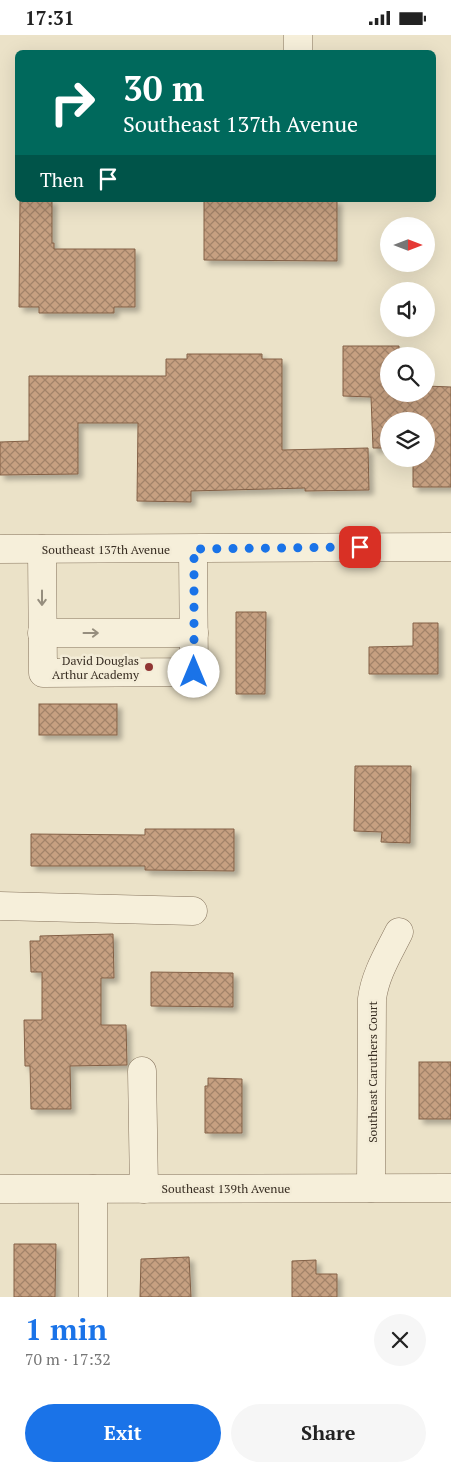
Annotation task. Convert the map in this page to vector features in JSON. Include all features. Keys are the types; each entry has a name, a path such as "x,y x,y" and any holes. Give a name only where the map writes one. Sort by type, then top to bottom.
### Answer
{"street":[{"path":"298,35 298,50"},
{"name":"Southeast 137th Avenue","path":"0,549 451,547"},
{"path":"42,549 43,673 194,672 194,549"},
{"path":"42,633 194,633"},
{"path":"0,905 194,911"},
{"name":"Southeast Caruthers Court","path":"371,1188 372,999 378,974 399,932"},
{"path":"142,1071 144,1189"},
{"name":"Southeast 139th Avenue","path":"0,1189 451,1188"},
{"path":"92,1297 93,1189"}],"building":[{"path":"20,202 52,202 52,243 54,243 54,249 135,249 135,307 114,307 114,313 39,313 39,307 19,307"},
{"path":"204,202 337,202 337,261 204,260"},
{"path":"343,346 399,346 380,347 380,402 435,402 435,386 451,387 451,487 413,487 413,467 435,467 435,412 380,412 380,448 373,448 371,397 343,396"},
{"path":"187,354 262,354 262,359 282,359 282,450 368,448 369,490 305,491 305,488 191,491 191,502 137,501 138,423 78,423 78,474 0,475 0,442 29,441 29,376 166,376 166,359 187,359"},
{"path":"236,612 266,612 265,694 236,694"},
{"path":"413,623 438,623 438,674 369,674 369,647 413,646"},
{"path":"39,704 117,704 117,735 39,735"},
{"path":"355,766 411,766 410,843 381,842 382,832 354,831"},
{"path":"145,829 234,829 234,871 145,870 145,866 31,866 31,834 145,835"},
{"path":"113,934 114,978 101,978 101,1025 126,1025 127,1065 70,1066 71,1109 31,1109 30,1066 25,1066 24,1020 42,1020 42,972 31,972 30,941 40,941 40,936"},
{"path":"151,972 233,973 233,1007 151,1006"},
{"path":"419,1062 451,1062 451,1119 419,1119"},
{"path":"208,1078 242,1079 242,1133 205,1133 205,1086 208,1086"},
{"path":"14,1244 56,1244 55,1297 14,1297"},
{"path":"189,1257 191,1297 140,1297 141,1259"},
{"path":"316,1260 316,1274 337,1274 337,1297 292,1297 292,1261"}],"place":[{"name":"David Douglas Arthur Academy","path":"149,667"}],"route":[{"path":"194,672 194,549 360,547"}]}
